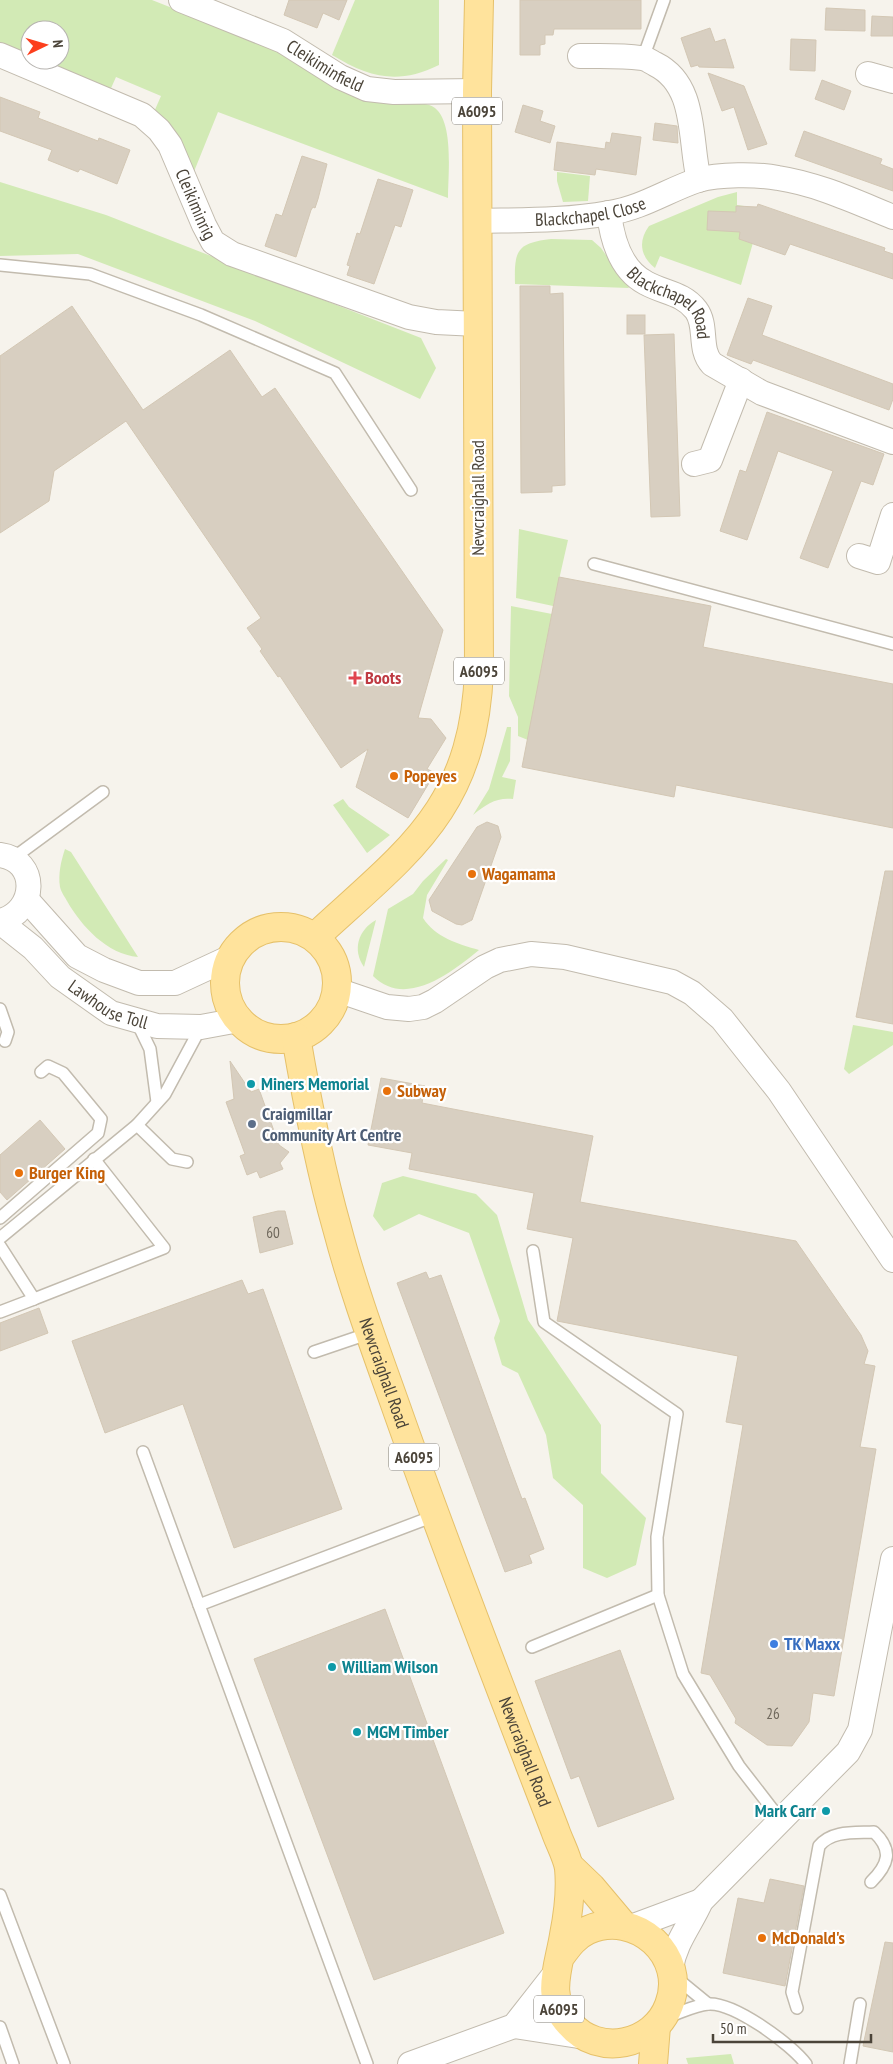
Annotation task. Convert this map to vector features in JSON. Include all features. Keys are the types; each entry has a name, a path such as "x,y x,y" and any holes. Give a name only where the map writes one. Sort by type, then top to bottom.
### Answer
{"main road":[{"name":"Newcraighall Road","path":"315,937 411,848 432,824 450,794 468,750 476,716 479,670 476,92 479,0"},
{"path":"283,926 296,928 315,937 327,950 336,968 338,990 327,1016 317,1027 296,1037 286,1039 265,1037 247,1027 239,1020 230,1006 225,986 231,957 238,946 248,937 263,930 283,926"},
{"name":"Newcraighall Road","path":"296,1037 311,1126 336,1225 370,1333 434,1516 569,1866 566,1924 557,1966 554,1993 560,2011 570,2026 592,2039 620,2064"},
{"name":"Newcraighall Road","path":"569,1866 627,1926 649,1936 663,1950 672,1972"},
{"path":"557,1966 571,1942 586,1931 604,1925 627,1926"},
{"path":"653,2064 659,2022 671,1998 672,1972"},
{"name":"A6095","path":"592,2039 614,2044 630,2042 644,2036 659,2022"}],"street":[{"name":"Cleikiminfield","path":"181,0 283,41 340,77 367,89 394,92 476,92"},
{"name":"Cleikiminrig","path":"0,55 142,115 159,130 170,146 213,242 232,254 409,317 441,322 477,324"},
{"path":"580,56 643,58 665,69 680,87 690,117 694,160 699,180"},
{"path":"868,74 893,81"},
{"name":"Blackchapel Close","path":"477,221 548,220 609,214 656,199 699,180 739,176 777,178 816,187 893,217"},
{"name":"Blackchapel Road","path":"609,214 615,242 628,267 646,284 680,296 690,303 698,312 706,358 723,372 741,380 762,394 893,442"},
{"path":"694,464 710,460 741,380"},
{"path":"860,556 878,562 893,515"},
{"path":"6,857 25,872 29,890 27,900"},
{"name":"Lawhouse Toll","path":"231,957 175,983 139,983 104,970 77,956 27,900 16,915 0,922 33,948 60,977 111,1013 157,1026 201,1027 239,1020"},
{"path":"338,990 387,1007 409,1009 423,1007 485,967 500,960 531,954 565,957 672,982 699,998 722,1019 779,1091 893,1260"},
{"path":"672,1972 673,1953 701,1901 848,1752 860,1730 893,1559"},
{"path":"627,1926 701,1901"},
{"path":"514,2026 557,1966"},
{"path":"410,2064 514,2026 592,2039"}],"lane":[{"path":"643,58 664,0"},
{"path":"0,265 90,274 201,315 335,373 411,490"},
{"path":"594,564 893,644"},
{"path":"6,857 102,792"},
{"path":"0,1009 8,1032 5,1041"},
{"path":"136,1020 150,1049 157,1102"},
{"path":"0,1238 136,1125 165,1094 201,1027"},
{"path":"0,1218 98,1133 101,1119 63,1073 48,1066 41,1072"},
{"path":"136,1125 172,1160 187,1162"},
{"path":"0,1312 164,1248 94,1159"},
{"path":"0,1246 34,1299"},
{"path":"533,1250 544,1322 676,1414 657,1537 658,1595 683,1674 739,1766 780,1819"},
{"path":"314,1352 370,1333"},
{"path":"143,1452 367,2064"},
{"path":"198,1605 434,1516"},
{"path":"532,1647 658,1595"},
{"path":"797,2008 792,1992 819,1846 825,1839 835,1834 874,1832 884,1839 890,1852 886,1866 870,1882"},
{"path":"0,1895 64,2064"},
{"path":"672,1972 708,2004 739,2013 780,2037 806,2064"},
{"path":"659,2022 708,2004"},
{"path":"850,2064 860,2004"},
{"path":"0,2027 14,2064"}],"green space":[{"path":"0,0 152,0 409,102 426,104 435,108 441,115 445,125 449,150 448,198 218,112 193,174 154,112 161,96 116,77 108,95 48,70 70,70 70,20 20,20 20,58 0,50"},
{"path":"355,0 439,0 439,65 410,75 384,76 359,69 332,55"},
{"path":"557,172 590,176 588,201 563,202 557,181"},
{"path":"0,182 106,215 421,338 436,368 420,399 255,321 78,254 0,256"},
{"path":"737,192 737,205 744,206 743,223 756,232 741,285 660,256 655,268 646,258 642,243 649,226 718,197"},
{"path":"551,239 592,240 601,248 629,288 515,284 515,263 520,250 531,243"},
{"path":"519,529 568,540 553,606 516,598"},
{"path":"511,606 552,614 528,740 518,736 518,717 509,696"},
{"path":"507,727 511,727 510,761 502,777 516,780 513,799 502,799 492,802 473,815 489,789"},
{"path":"343,799 349,807 390,835 367,853 333,805"},
{"path":"65,849 71,852 138,957 116,951 96,938 73,911 60,887 60,868"},
{"path":"446,859 448,860 427,895 423,918 440,935 479,950 456,968 428,984 400,989 386,985 373,976 388,909 413,894 423,881"},
{"path":"376,920 364,967 358,954 359,941 365,929"},
{"path":"853,1025 893,1032 893,1045 849,1074 844,1069"},
{"path":"403,1176 476,1194 497,1215 528,1320 601,1425 601,1473 646,1518 636,1565 607,1578 583,1568 583,1505 553,1478 546,1435 518,1373 502,1365 494,1338 500,1321 469,1233 419,1214 384,1231 373,1216 382,1183"},
{"path":"731,2054 734,2064 688,2064 686,2058"}],"building":[{"path":"289,0 347,0 339,20 323,13 317,28 284,15"},
{"path":"520,0 641,0 641,29 554,29 553,35 545,35 545,44 540,45 540,55 520,55"},
{"path":"826,8 865,10 865,31 825,30"},
{"path":"872,16 893,17 893,36 871,36"},
{"path":"710,28 715,42 725,39 734,68 699,67 698,65 691,67 681,38"},
{"path":"791,39 816,40 815,71 790,70"},
{"path":"708,73 744,86 767,144 748,150 734,107 722,111"},
{"path":"822,80 851,91 844,110 815,99"},
{"path":"0,97 40,112 38,118 98,141 99,138 130,150 117,184 80,169 78,172 48,160 52,150 0,131"},
{"path":"523,105 543,111 540,121 555,126 550,143 515,132"},
{"path":"655,123 677,126 678,143 653,140"},
{"path":"804,131 882,159 880,164 893,169 893,191 795,156"},
{"path":"612,133 641,137 636,175 596,169 595,175 554,170 557,142 605,149 606,142 610,143"},
{"path":"302,156 327,164 315,208 313,207 311,210 296,257 265,246 276,214 282,216"},
{"path":"378,179 413,190 401,227 395,225 374,284 347,275 350,266 347,265 357,233 360,234"},
{"path":"758,204 885,248 884,251 893,254 893,279 790,244 785,255 739,239 740,232 707,230 708,211 736,212 736,206 757,207"},
{"path":"520,286 550,286 550,294 563,293 565,485 552,486 552,492 521,493"},
{"path":"748,298 772,306 762,335 893,384 893,399 889,410 753,360 751,364 727,355"},
{"path":"72,306 143,410 230,350 262,397 275,388 443,630 418,718 431,719 446,738 427,769 435,773 408,818 356,787 368,749 341,768 280,676 278,677 260,651 262,649 247,628 261,618 126,421 54,471 49,501 0,533 0,356"},
{"path":"627,315 645,315 645,334 627,334"},
{"path":"674,334 680,516 651,517 644,335"},
{"path":"767,412 884,454 873,485 861,481 828,568 800,558 833,471 778,451 747,540 720,531 740,470 746,472"},
{"path":"559,577 711,606 703,647 893,684 893,828 676,785 674,797 522,767"},
{"path":"487,822 498,826 501,837 472,920 462,925 456,924 432,911 429,900 477,827"},
{"path":"885,871 893,871 893,1024 856,1017"},
{"name":"Craigmillar Community Art Centre","path":"230,1061 251,1092 259,1089 279,1145 289,1152 280,1163 283,1169 260,1178 257,1171 247,1175 240,1156 245,1154 226,1102 234,1099"},
{"path":"381,1078 425,1086 422,1103 593,1136 580,1202 796,1241 861,1335 868,1351 864,1364 875,1366 860,1447 876,1449 863,1527 834,1696 813,1693 809,1722 792,1746 767,1745 735,1723 736,1719 710,1675 701,1673 743,1425 726,1422 738,1356 557,1321 573,1238 527,1229 534,1193 409,1169 412,1153 368,1145"},
{"name":"Burger King","path":"40,1120 65,1149 7,1200 0,1192 0,1155"},
{"path":"285,1211 293,1244 260,1253 253,1217"},
{"path":"426,1272 429,1279 441,1275 522,1499 525,1498 544,1549 529,1555 532,1563 505,1572 397,1283"},
{"path":"242,1280 248,1294 263,1289 342,1509 234,1548 183,1404 105,1433 72,1341"},
{"path":"39,1308 48,1333 0,1351 0,1323"},
{"path":"385,1609 504,1933 374,1980 254,1659"},
{"path":"620,1650 674,1799 598,1827 579,1776 571,1779 535,1681"},
{"name":"McDonald's","path":"770,1879 804,1886 785,1986 723,1973 738,1898 764,1903"},
{"path":"885,1942 893,1943 893,2052 863,2046"}],"place":[{"name":"Boots","path":"355,678"},
{"name":"Popeyes","path":"394,776"},
{"name":"Wagamama","path":"472,874"},
{"name":"Miners Memorial","path":"251,1084"},
{"name":"Subway","path":"387,1091"},
{"name":"Craigmillar Community Art Centre","path":"252,1124"},
{"name":"Burger King","path":"19,1173"},
{"name":"TK Maxx","path":"774,1644"},
{"name":"William Wilson","path":"332,1667"},
{"name":"MGM Timber","path":"357,1732"},
{"name":"Mark Carr","path":"826,1811"},
{"name":"McDonald's","path":"762,1938"}]}
